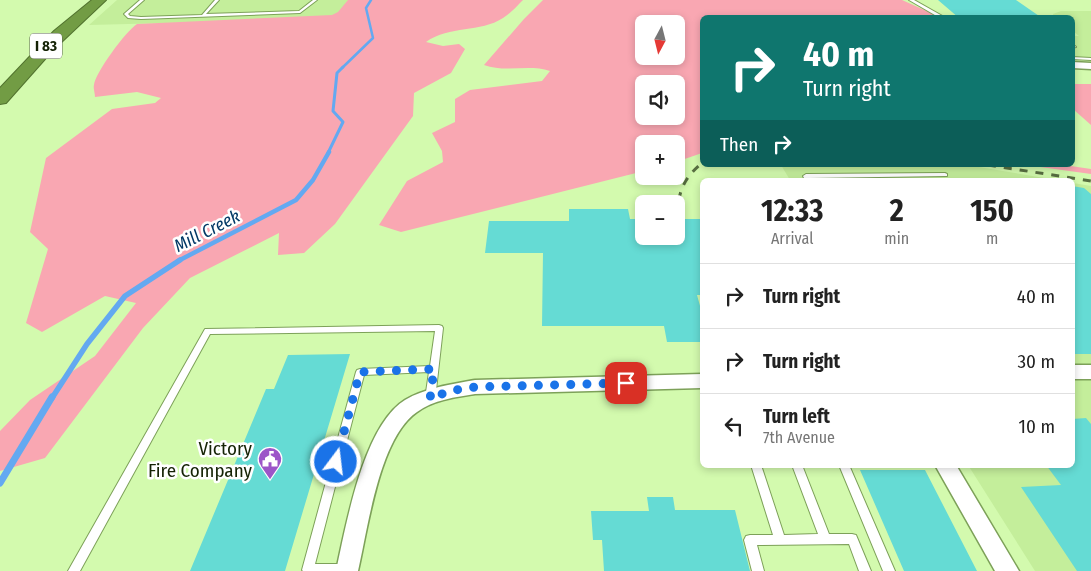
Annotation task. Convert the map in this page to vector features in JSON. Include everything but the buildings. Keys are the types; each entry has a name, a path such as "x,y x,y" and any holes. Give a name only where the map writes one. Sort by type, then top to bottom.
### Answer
{"highway":[{"name":"I 83","path":"0,77 60,17 82,0"},
{"name":"I 83","path":"0,99 44,48 77,17 100,0"}],"street":[{"path":"1075,65 1091,66"},
{"path":"1075,372 1091,372"},
{"path":"347,571 375,457 390,430 407,409 449,391 475,387 700,381"},
{"path":"947,468 1008,571"}],"lane":[{"path":"142,0 126,14 129,17 300,12 315,0"},
{"path":"204,16 217,0"},
{"path":"911,0 938,15"},
{"path":"1075,58 1091,59"},
{"path":"807,178 806,176 945,175"},
{"path":"74,571 208,331 439,328 430,399"},
{"path":"347,571 308,570 360,372 434,369"},
{"path":"757,468 780,540"},
{"path":"798,468 826,539"},
{"path":"845,468 889,571"},
{"path":"758,571 750,540 852,539 865,571"}],"shaded area":[{"path":"117,0 368,0 369,18 89,25"},
{"path":"348,0 523,0 503,18 494,23 445,33 426,42 443,46 459,44 465,49 451,73 414,93 413,116 335,224 304,253 278,255 279,233 190,278 143,328 45,458 0,471 0,431 30,400 95,356 136,303 105,296 42,332 26,323 48,249 30,232 46,158 112,109 155,103 161,98 137,92 95,97 94,86 96,79 112,53 137,24 332,15 338,12"},
{"path":"543,0 902,0 936,15 700,15 700,154 685,159 685,135 635,135 635,173 401,232 379,225 407,181 443,162 442,151 432,133 455,122 455,99 470,90 542,81 550,71 534,68 492,67 484,65"},
{"path":"1061,11 1091,11 1091,57 1075,57 1075,36 1079,36 1075,33 1075,15 1053,14"},
{"path":"1075,84 1091,84 1091,125 1075,111"},
{"path":"782,167 979,167 1044,178 789,178"},
{"path":"1040,167 1075,167 1091,169 1091,174"},
{"path":"1075,183 1091,186 1091,571 1035,571 970,468 1075,468"}],"waterway":[{"name":"Mill Creek","path":"342,68 373,38 366,8 371,0"},
{"name":"Mill Creek","path":"328,153 343,122 333,111 337,73 342,68"},
{"name":"Mill Creek","path":"178,261 296,200 313,180 329,152"},
{"name":"Mill Creek","path":"52,398 87,344 125,296 180,260"},
{"name":"Mill Creek","path":"0,483 52,397"}],"railway":[{"path":"680,195 686,180 700,165"},
{"path":"1001,167 1072,178"},
{"path":"1075,179 1091,181"}],"place":[{"name":"Victory Fire Company","path":"270,480"}],"route":[{"path":"336,462 360,372 434,369 430,399 449,391 475,387 626,383"}]}
